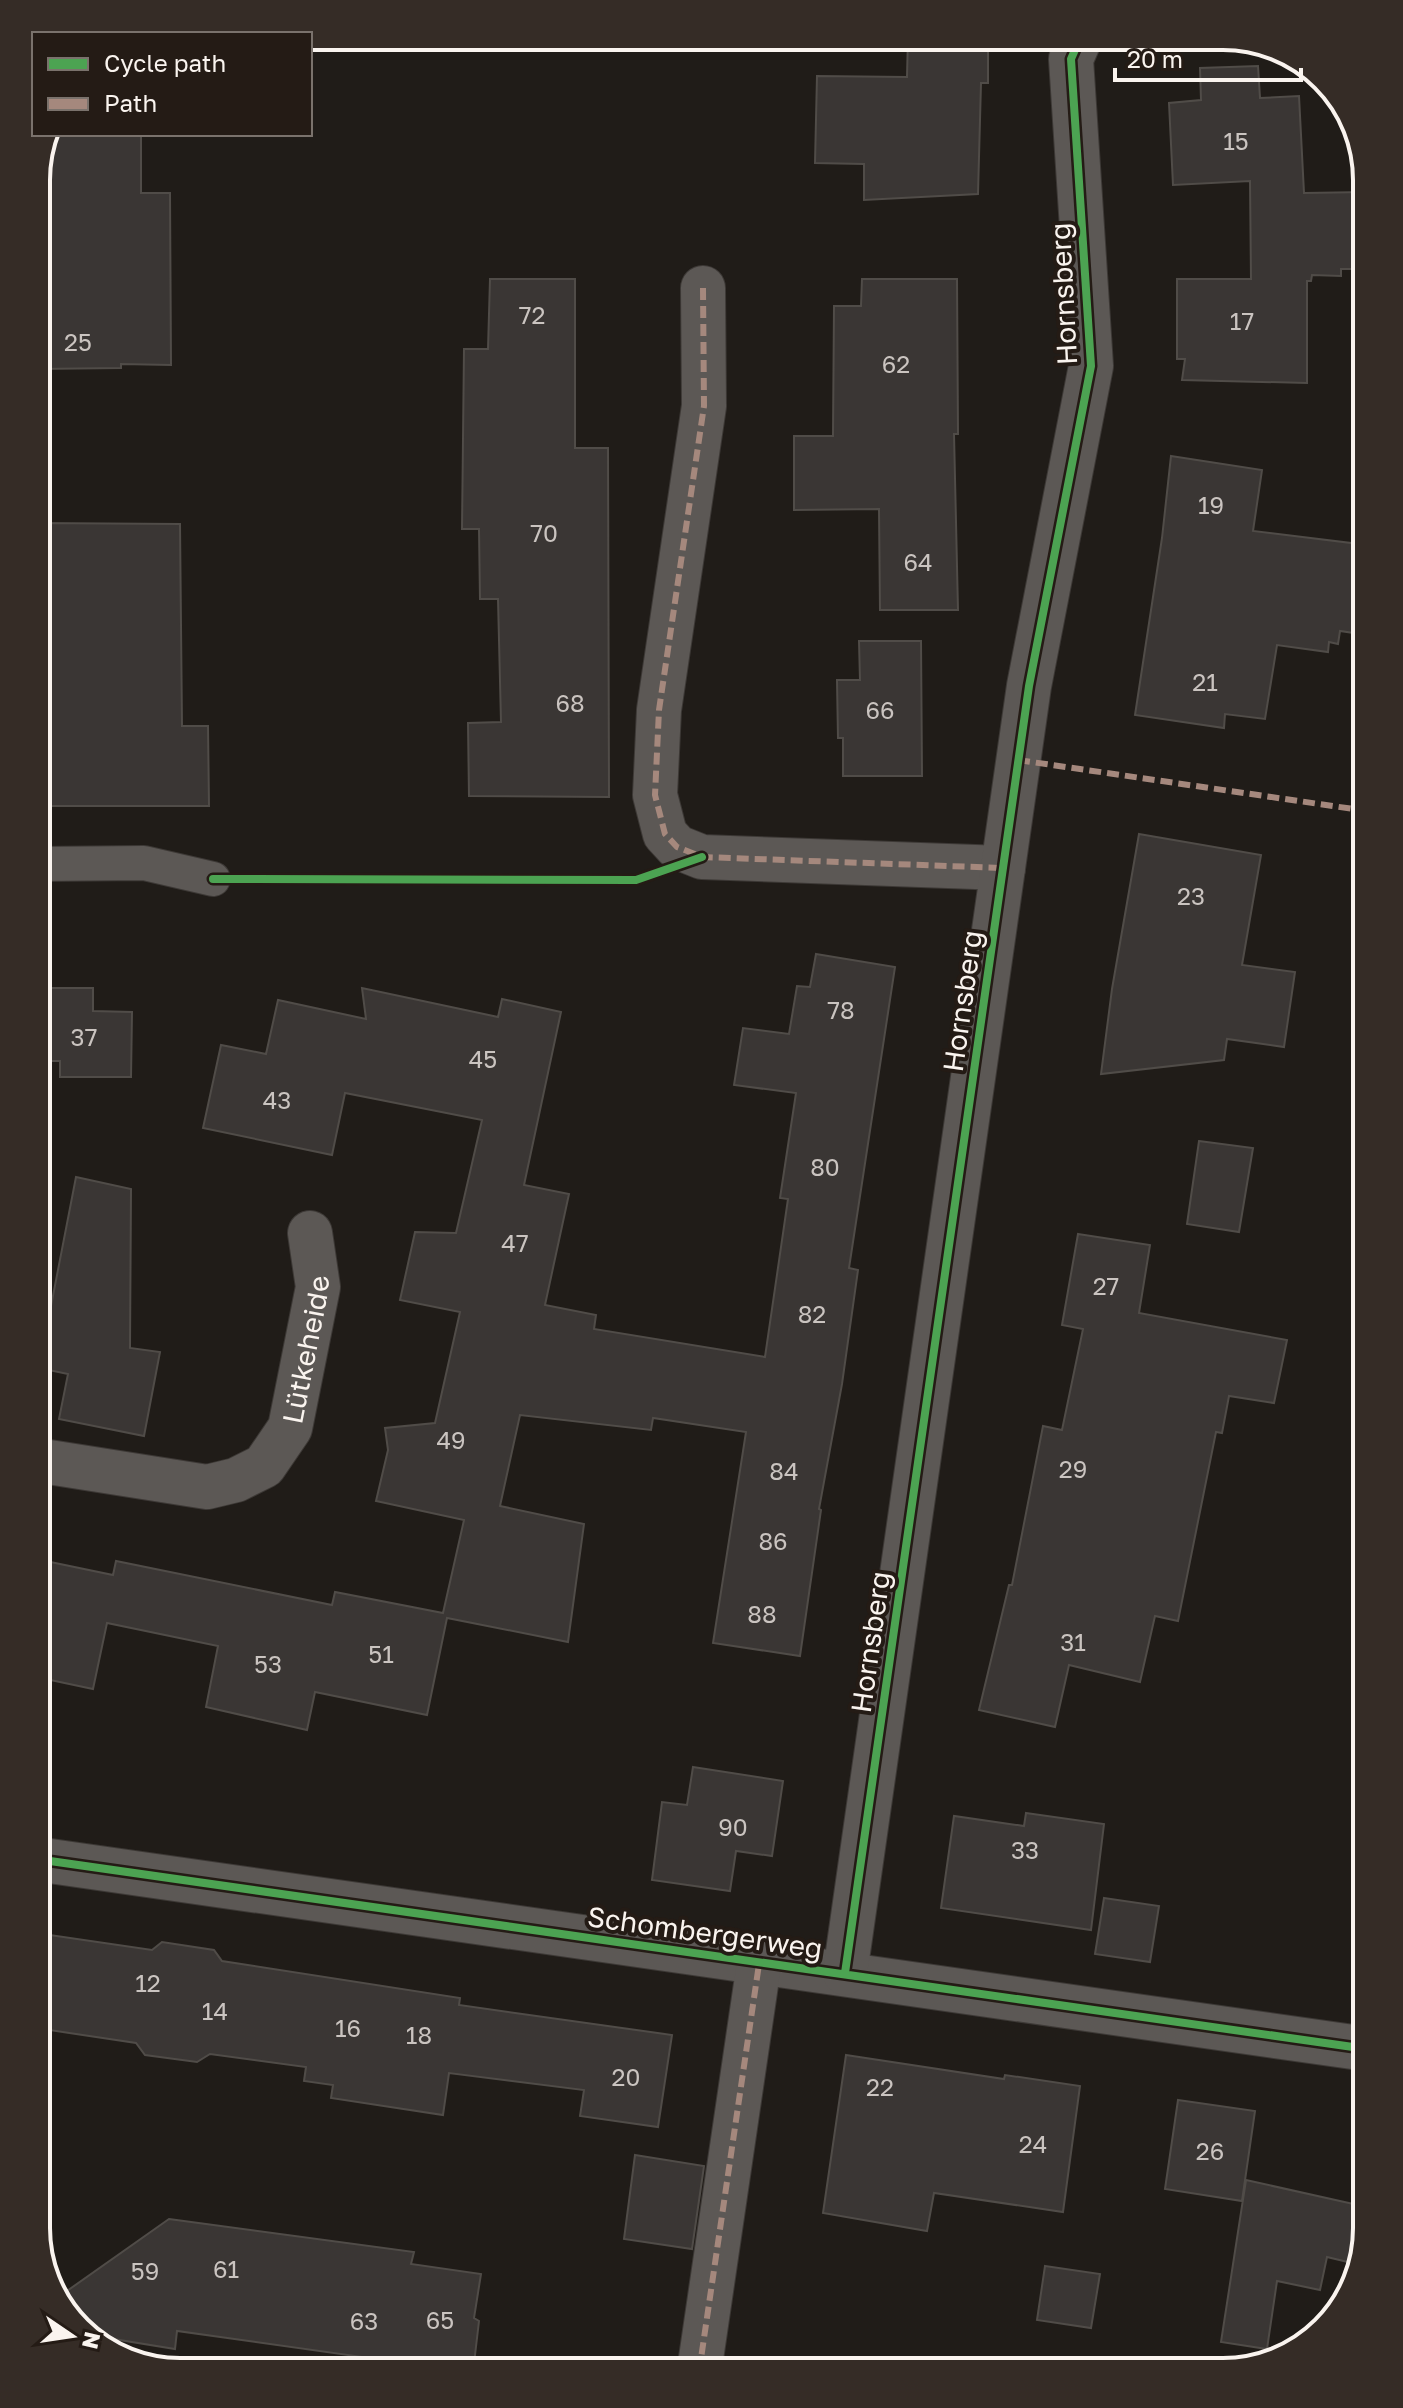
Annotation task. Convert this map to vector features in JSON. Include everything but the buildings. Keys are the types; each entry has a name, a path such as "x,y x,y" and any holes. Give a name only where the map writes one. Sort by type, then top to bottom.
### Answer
{"street":[{"name":"Hornsberg","path":"845,1973 1029,686 1091,366 1071,59 1075,50"},
{"path":"703,288 704,406 659,710 655,795 665,834 677,847 702,857 1003,868"},
{"name":"Lütkeheide","path":"50,1462 207,1487 236,1480 264,1466 290,1428 318,1287 310,1233"},
{"name":"Schombergerweg","path":"50,1861 1353,2047"},
{"name":"Schombergerweg","path":"701,2358 759,1964"}],"lane":[{"path":"50,864 144,863 213,879"}],"marked path":[{"path":"703,288 704,406 659,710 655,795 665,834 677,847 702,857 1003,868"},
{"path":"1018,760 1353,809"},
{"path":"701,2358 759,1964"}],"cycle path":[{"path":"845,1973 1029,686 1091,366 1071,59 1075,50"},
{"path":"213,879 636,880 702,857"},
{"path":"50,1861 1353,2047"}]}
